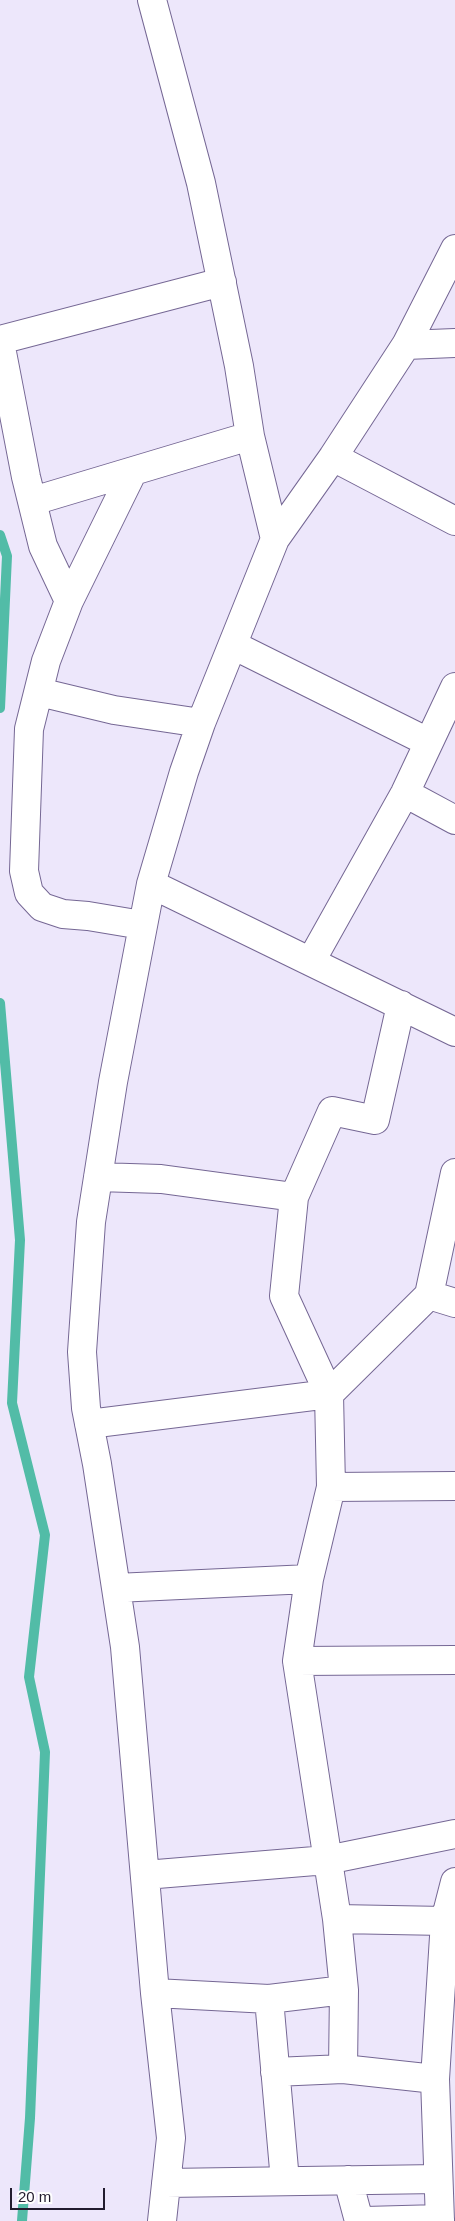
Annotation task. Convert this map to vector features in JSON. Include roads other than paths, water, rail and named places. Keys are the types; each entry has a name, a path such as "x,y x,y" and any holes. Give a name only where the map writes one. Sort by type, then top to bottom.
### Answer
{"street":[{"path":"152,0 201,183 239,366 250,436 275,540"},
{"path":"162,2221 171,2138 155,1993 125,1647 89,1424 82,1352 91,1222 113,1082 142,925 184,772 201,723 275,540 333,457 406,345 455,249"},
{"path":"69,601 43,546 26,478 0,341 222,282"},
{"path":"406,345 455,343"},
{"path":"33,500 250,436"},
{"path":"333,457 455,521"},
{"path":"132,472 69,601 46,661 40,692 29,729 24,871 29,893 42,907 63,914 142,925"},
{"path":"233,645 428,742"},
{"path":"311,961 405,793 455,687"},
{"path":"40,692 114,710 201,723"},
{"path":"405,793 455,820"},
{"path":"152,884 455,1032"},
{"path":"343,2069 344,1990 337,1919 297,1661 309,1578 331,1486 329,1394 284,1296 294,1197 332,1110 375,1120 401,1005"},
{"path":"89,1424 329,1394 428,1295 455,1173"},
{"path":"98,1177 161,1179 294,1197"},
{"path":"428,1295 455,1303"},
{"path":"331,1486 455,1486"},
{"path":"116,1588 309,1578"},
{"path":"297,1661 455,1660"},
{"path":"145,1875 327,1860 455,1834"},
{"path":"365,2221 440,2220 435,2079 445,1921 455,1882"},
{"path":"337,1919 445,1921"},
{"path":"155,1993 269,1999 344,1990"},
{"path":"269,1999 285,2181"},
{"path":"275,2072 343,2069 435,2079"},
{"path":"166,2183 438,2179"},
{"path":"348,2180 359,2221"}],"waterway":[{"path":"0,535 7,556 0,708"},
{"path":"0,1003 20,1240 12,1403 45,1535 29,1677 45,1752 30,2118 22,2221"}]}
